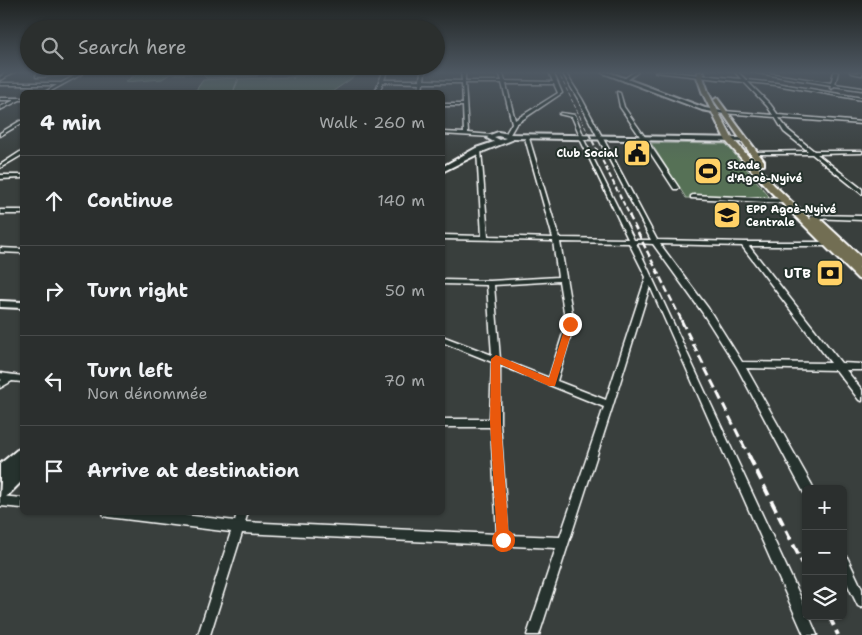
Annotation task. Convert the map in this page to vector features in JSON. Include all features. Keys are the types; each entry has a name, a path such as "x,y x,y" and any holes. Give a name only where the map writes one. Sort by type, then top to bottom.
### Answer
{"highway":[{"path":"711,102 714,112 730,140 784,200 862,276"},
{"path":"718,102 752,153 782,186 862,264"}],"main road":[{"path":"445,168 506,136 527,138 643,138 745,141"},
{"path":"445,161 491,137 582,138"},
{"path":"0,474 20,457"},
{"path":"0,492 20,474"}],"street":[{"path":"0,109 15,102"},
{"path":"464,102 466,134"},
{"path":"509,102 514,123"},
{"path":"506,136 514,123 547,102"},
{"path":"581,102 655,242 705,310 740,365 806,485"},
{"path":"620,102 622,107 676,188"},
{"path":"685,102 714,112 862,123"},
{"path":"765,102 786,130 862,192"},
{"path":"445,105 464,105"},
{"path":"561,114 574,116 582,138 632,241 811,635"},
{"path":"0,135 20,123"},
{"path":"0,127 20,127"},
{"path":"445,133 491,137"},
{"path":"527,138 556,239 570,324 552,383"},
{"path":"479,150 485,238"},
{"path":"752,153 862,152"},
{"path":"0,167 20,154"},
{"path":"0,177 20,177"},
{"path":"693,197 784,200"},
{"path":"0,212 20,212"},
{"path":"814,217 862,218"},
{"path":"445,236 744,244 841,244"},
{"path":"744,244 862,397"},
{"path":"0,250 20,250"},
{"path":"533,635 609,405 648,277"},
{"path":"445,282 490,283 562,279"},
{"path":"490,283 496,359 496,423 503,540"},
{"path":"0,304 20,305"},
{"path":"445,340 609,405"},
{"path":"740,365 862,366"},
{"path":"0,376 20,379"},
{"path":"0,385 12,377"},
{"path":"445,422 496,423"},
{"path":"0,501 20,503"},
{"path":"134,515 239,527 563,543"},
{"path":"204,635 242,515"},
{"path":"847,570 862,602"}],"green space":[{"name":"Stade d'Agoè-Nyivé","path":"651,143 726,144 772,200 686,198"}],"railway":[{"path":"573,102 589,135"},
{"path":"589,134 630,216"},
{"path":"629,215 682,321"},
{"path":"681,320 802,562"},
{"path":"831,620 838,635"}],"place":[{"name":"Club Social","path":"637,153"},
{"name":"Stade d'Agoè-Nyivé","path":"708,171"},
{"name":"EPP Agoè-Nyivé Centrale","path":"727,215"},
{"name":"UTB","path":"830,273"}],"route":[{"path":"503,540 496,423 496,359 552,383 569,333 570,324"}]}
